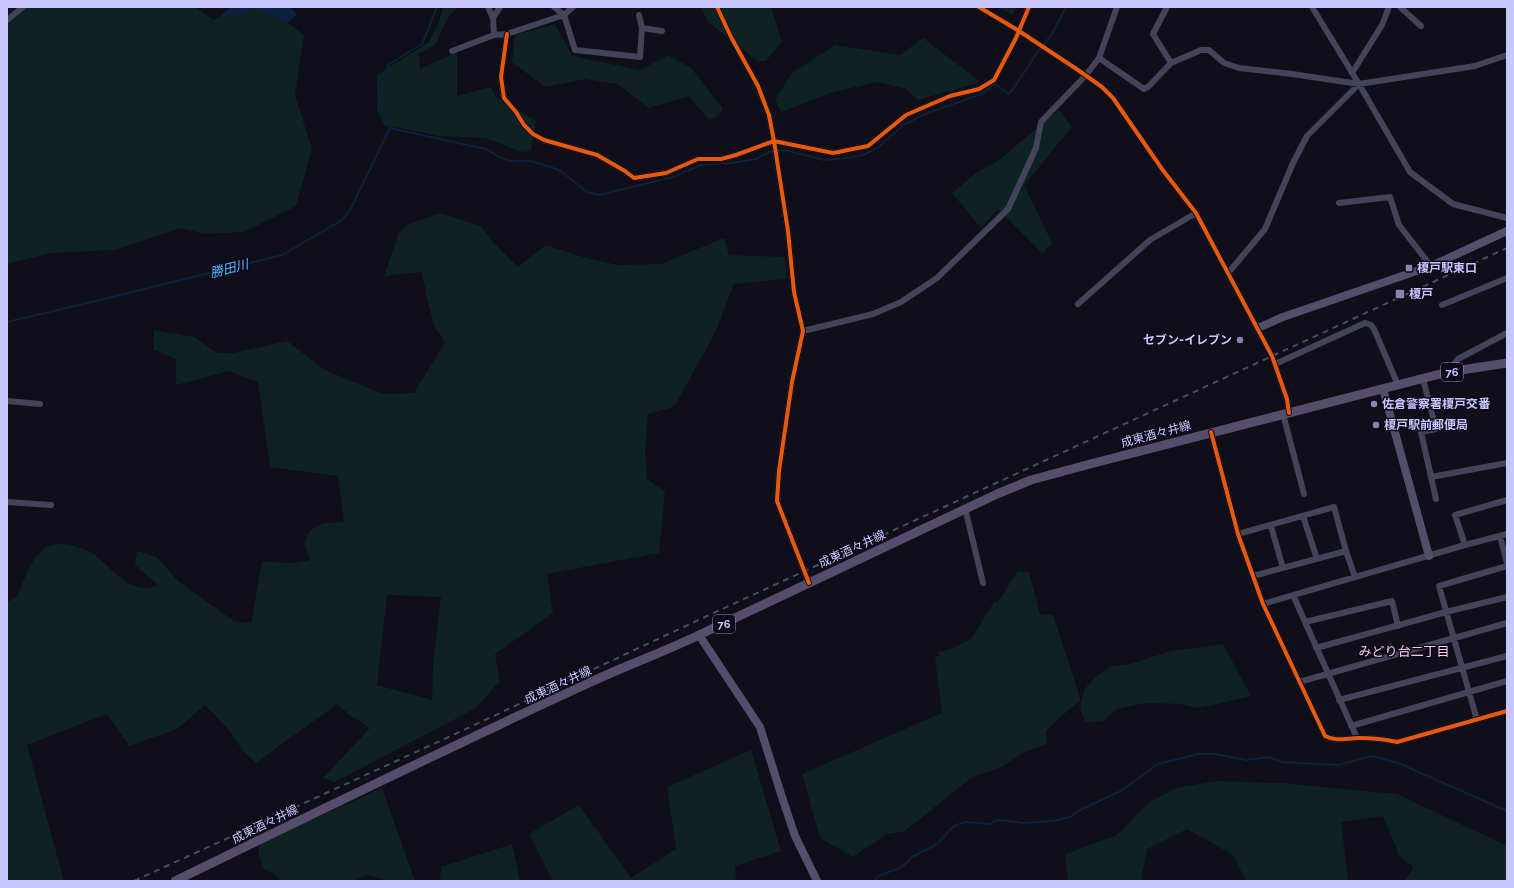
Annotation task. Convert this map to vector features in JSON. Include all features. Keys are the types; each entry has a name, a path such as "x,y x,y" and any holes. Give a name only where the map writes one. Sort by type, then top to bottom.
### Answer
{"main road":[{"name":"成東酒々井線","path":"175,881 593,681 700,635 997,494 1059,472 1211,432 1398,386 1448,372 1507,363"}],"street":[{"path":"7,20 23,7"},
{"path":"488,7 493,18 494,35"},
{"path":"493,18 500,7"},
{"path":"554,7 564,15 575,50 640,57 642,28 639,15"},
{"path":"452,51 494,35 507,34 564,15 573,7"},
{"path":"717,7 730,37 758,86 769,115 774,141 788,231 794,292 803,331 792,382 779,471 777,501 809,583"},
{"path":"979,7 1020,31 1086,75 1113,98 1162,169 1196,213 1258,328 1275,364 1287,398 1286,414 1304,494"},
{"path":"507,34 501,76 504,98 516,112 524,125 533,134 544,140 597,156 618,166 634,178 666,173 698,159 722,159 774,141 833,153 868,146 906,115 950,96 979,90 994,80 1020,31 1029,7"},
{"path":"803,331 873,314 901,302 938,278 1008,209 1036,148 1041,122 1086,75 1099,58 1117,7"},
{"path":"1167,7 1152,34 1171,64"},
{"path":"1312,7 1410,172 1453,204 1507,218"},
{"path":"1352,73 1382,25 1389,7"},
{"path":"1400,7 1421,26"},
{"path":"642,28 662,30"},
{"path":"1099,58 1144,89 1148,87 1171,64 1201,50 1208,50 1224,63 1239,68 1359,84 1475,66 1507,55"},
{"path":"1228,272 1265,229 1293,162 1307,136 1359,84"},
{"path":"1339,203 1390,197 1399,225 1431,266"},
{"path":"1078,304 1150,240 1196,213"},
{"path":"1258,328 1283,317 1431,266 1507,231"},
{"path":"1442,305 1507,278"},
{"path":"1275,364 1364,323 1371,325 1374,329 1398,386"},
{"path":"1448,372 1458,359 1507,333"},
{"path":"1423,379 1436,429 1421,432 1436,500"},
{"path":"1383,389 1429,556"},
{"path":"7,401 40,404"},
{"path":"1211,432 1238,534 1263,604 1325,736 1332,740 1357,738 1380,739 1397,742 1507,711"},
{"path":"1431,477 1507,463"},
{"path":"1465,545 1455,515 1507,500"},
{"path":"7,502 51,505"},
{"path":"1238,534 1271,526 1334,507 1355,577"},
{"path":"965,508 983,583"},
{"path":"1303,516 1316,559"},
{"path":"1271,526 1283,568"},
{"path":"1263,604 1507,534"},
{"path":"1500,536 1507,563"},
{"path":"1253,576 1346,551"},
{"path":"1477,720 1438,586 1507,566"},
{"path":"1293,595 1357,738"},
{"path":"1316,648 1507,596"},
{"path":"1305,622 1392,601 1398,626"},
{"path":"1299,682 1507,623"},
{"path":"700,635 760,726 795,836 817,881"},
{"path":"1339,700 1507,656"},
{"path":"1351,726 1507,681"}],"green space":[{"path":"27,7 195,7 213,20 219,17 236,17 254,9 288,23 304,35 295,95 312,149 296,206 244,232 205,234 181,228 115,250 51,253 7,264 7,24"},
{"path":"443,7 459,7 449,16 435,45 419,54 420,69 457,52 457,96 491,87 496,97 536,121 531,151 522,152 485,138 439,136 384,125 377,110 377,75 429,42 439,22"},
{"path":"701,7 771,7 782,42 766,61 757,61 708,22"},
{"path":"997,7 1017,7 1013,15"},
{"path":"555,24 572,56 640,70 668,55 691,68 723,109 718,116 709,120 689,96 649,108 617,84 585,79 545,87 512,62 515,35"},
{"path":"923,38 981,82 918,100 906,89 878,82 833,92 781,112 775,100 792,73 835,45 900,55"},
{"path":"1059,110 1072,127 1024,185 1052,243 1042,253 998,209 981,228 952,193 975,174 999,160"},
{"path":"440,213 481,226 492,241 518,267 546,245 586,258 618,265 661,264 724,238 729,255 784,257 787,279 734,284 715,333 674,407 648,414 645,450 647,479 665,492 659,553 547,574 553,613 495,654 500,681 476,708 335,782 323,778 370,728 351,716 337,704 256,763 242,750 230,731 205,705 177,729 129,746 107,714 27,745 64,881 7,881 7,602 17,597 28,570 40,552 47,546 59,544 85,549 99,558 122,579 130,584 148,588 158,585 135,565 137,551 156,557 179,582 234,621 251,623 262,562 294,563 310,560 304,543 310,530 324,523 344,522 338,476 270,467 258,382 229,371 176,385 176,359 154,350 154,330 194,337 217,353 234,353 287,341 325,370 383,394 414,393 445,342 435,327 429,307 422,272 384,276 399,233 407,225","holes":["387,595 441,597 433,664 432,700 377,685"]},
{"path":"1018,571 1029,572 1040,614 1053,615 1081,700 1046,731 1047,744 1027,751 999,768 972,777 905,831 887,834 853,857 820,838 802,774 942,713 935,658 940,655 938,652 951,649 971,639 994,602 998,602"},
{"path":"1223,644 1251,696 1196,708 1181,704 1145,703 1117,709 1102,722 1085,722 1080,707 1084,690 1095,677 1111,666 1130,664 1171,651"},
{"path":"751,750 781,851 735,866 736,881 553,881 529,834 579,805 631,878 676,849 667,787"},
{"path":"1217,781 1282,783 1397,794 1507,846 1507,881 1404,881 1411,872 1413,866 1400,857 1383,816 1341,822 1348,881 1246,881 1233,855 1187,829 1147,849 1141,881 1068,881 1065,854 1117,835 1148,803 1176,788"},
{"path":"382,788 415,881 389,881 367,875 354,881 280,881 278,877 263,868 259,854 259,846 269,834 311,820"},
{"path":"512,844 520,881 440,881 441,867"}],"water":[{"path":"232,7 289,7 297,14 288,23 254,9 236,17 219,17"}],"waterway":[{"path":"390,128 379,103 388,65 422,44 437,7"},
{"path":"390,128 486,149 501,158 511,161 532,161 562,172 587,192 599,195 673,177 701,165 731,163 756,159 769,152 784,150 824,160 848,158 863,155 879,147 903,125 927,113 982,94 995,84 1009,94 1036,54 1052,34 1066,7"},
{"name":"勝田川","path":"7,322 282,255 342,220 350,210 390,128"},
{"path":"874,881 878,876 902,867 912,857 937,844 953,827 964,822 989,824 998,820 1024,823 1053,821 1070,817 1082,809 1121,791 1158,764 1198,754 1214,754 1247,760 1269,757 1282,762 1338,765 1372,756 1398,763 1507,811"}],"railway":[{"path":"134,881 1507,248"}],"cycle path":[{"path":"717,7 731,37 758,86 769,115 774,141 788,231 794,292 803,331 792,382 779,471 777,501 809,583"},
{"path":"979,7 1019,31 1078,70 1102,87 1113,98 1162,169 1196,213 1272,356 1287,399 1289,413"},
{"path":"507,34 501,77 504,98 516,112 524,125 533,134 544,140 597,155 634,178 666,173 698,159 721,159 774,141 833,153 868,146 906,115 950,96 979,89 994,80 1016,38 1029,7"},
{"path":"1211,432 1238,534 1263,604 1325,736 1333,739 1369,738 1397,742 1507,711"}],"place":[{"name":"榎戸駅東口","path":"1409,268"},
{"name":"榎戸","path":"1400,294"},
{"name":"セブン-イレブン","path":"1240,340"},
{"name":"佐倉警察署榎戸交番","path":"1374,404"},
{"name":"榎戸駅前郵便局","path":"1376,425"}],"district":[{"name":"みどり台二丁目","path":"1404,651"}]}
